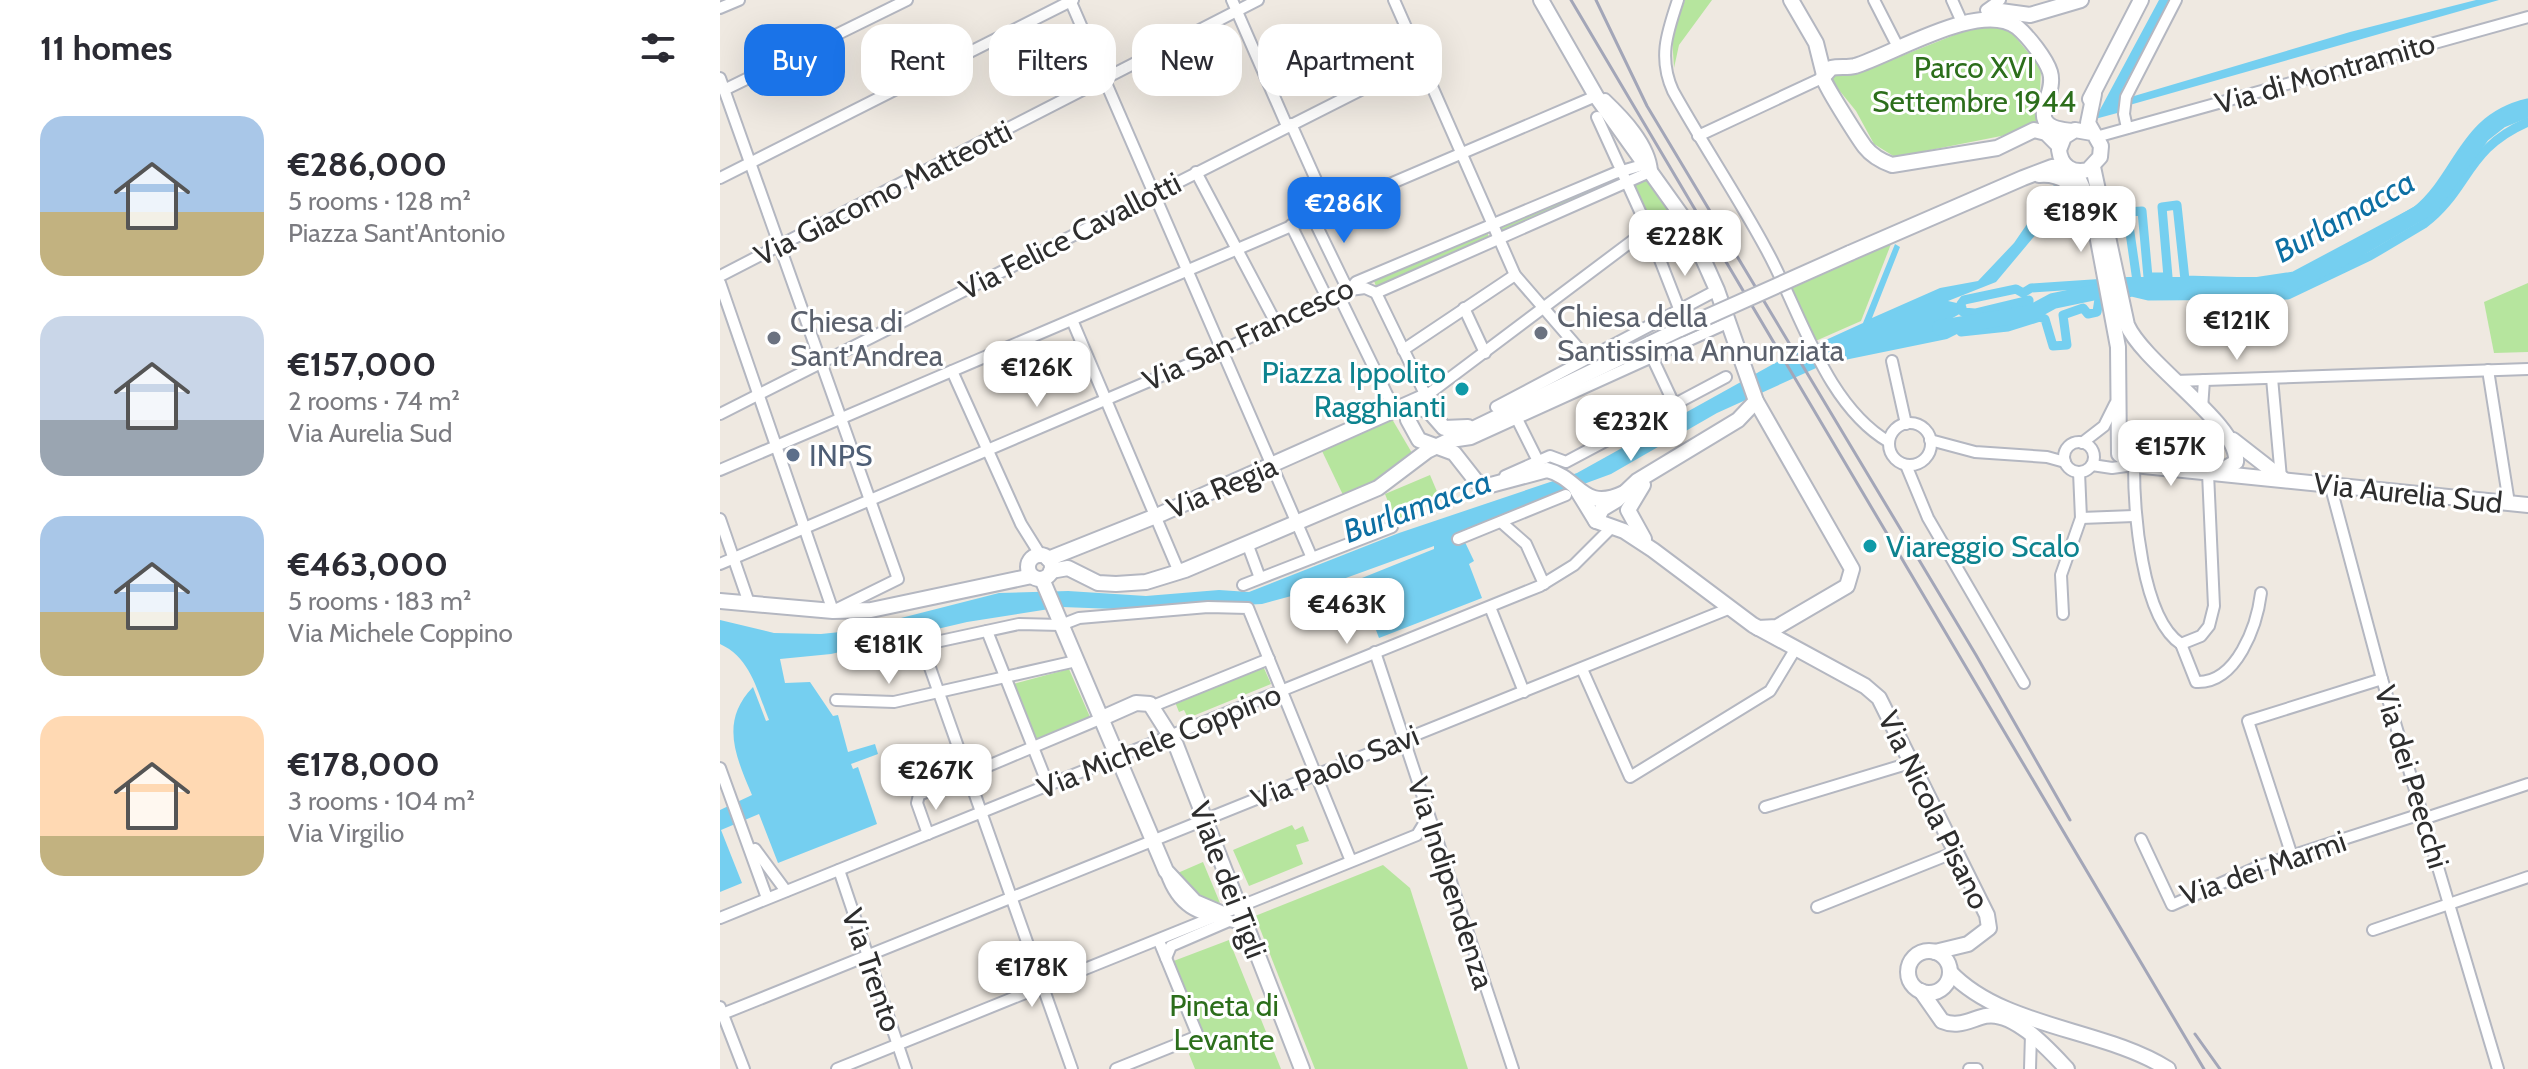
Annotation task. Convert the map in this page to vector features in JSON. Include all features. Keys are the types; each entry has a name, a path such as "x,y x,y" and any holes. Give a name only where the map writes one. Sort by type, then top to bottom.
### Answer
{"street":[{"path":"720,8 739,0"},
{"path":"724,90 907,0"},
{"path":"720,178 1071,0 1081,24"},
{"name":"Via Giacomo Matteotti","path":"1116,74 1235,5 1258,0"},
{"path":"1394,0 1404,24"},
{"path":"1541,0 1595,94 1683,216 1717,290 1756,401 1853,572 1847,586 1792,619 1774,628 1758,628"},
{"path":"1678,0 1664,43 1665,69 1673,91 1750,219 1807,337 1830,376 1861,419 1889,442 1893,457 1906,465 1919,490 1928,518 2024,683"},
{"path":"1791,0 1827,59 1838,66 1854,66 1995,3 2016,14 2030,15 2081,0"},
{"path":"1874,0 1898,47"},
{"path":"1952,0 1964,19"},
{"path":"2065,159 2074,130 2141,0"},
{"path":"2124,130 2126,97 2176,0"},
{"path":"1235,5 1329,209"},
{"path":"1964,19 2002,20 2016,14"},
{"path":"2016,14 2050,72 2043,107 2045,119 2053,127 2074,130 2096,140"},
{"name":"Via di Montramito","path":"2096,140 2528,17"},
{"path":"1816,43 1823,76 1865,147 1892,165 1997,148 2034,130 2046,133 2087,192 2111,274"},
{"path":"1698,136 1838,66"},
{"path":"720,78 898,579 833,611 720,283"},
{"path":"720,470 1595,94"},
{"path":"2094,94 2088,117 2096,140 2093,167 2116,305 2119,456 2134,465 2134,516 2157,608 2169,634 2181,644 2196,682 2204,682 2223,671 2242,654 2249,640 2261,593"},
{"name":"Via Giacomo Matteotti","path":"720,276 1073,96"},
{"path":"1112,96 1312,558"},
{"name":"Via Felice Cavallotti","path":"720,414 1347,96"},
{"path":"1435,96 1515,275 1586,357"},
{"path":"1597,117 1648,229 1685,334"},
{"path":"1422,410 1441,426 1452,430 1497,414 1685,334 1850,253 2065,159 2093,167"},
{"name":"Via San Francesco","path":"720,564 1223,349 1339,296 1356,282 1491,224 1621,171 1649,168"},
{"name":"Via San Francesco","path":"1376,293 1626,185 1649,168"},
{"path":"1196,172 1277,325"},
{"path":"2023,178 2053,175 2067,181 2078,193 2095,225"},
{"path":"1312,216 1335,268 1350,290 1365,288 1376,293 1426,396 1422,410 1409,416 1410,426 1417,438 1434,448 1450,451 1463,460 1474,478 1485,485 1501,485 1541,470 1558,474 1596,521 1653,550"},
{"name":"Via Regia","path":"720,599 833,611 883,609 1041,570 1426,396 1648,229 1683,216"},
{"path":"1291,225 1328,300"},
{"path":"1319,281 1330,279 1335,268"},
{"path":"1403,350 1515,275"},
{"path":"1041,570 1068,568 1094,581 1110,584 1146,582 1179,572 1298,523 1378,488 1434,448 1497,414 1586,357 1717,290"},
{"path":"1339,296 1395,411"},
{"name":"Via Aurelia Sud","path":"2116,305 2135,340 2232,439 2284,479"},
{"path":"1464,308 1485,353"},
{"path":"1072,320 1179,572"},
{"path":"1449,442 1471,439 1517,419 1651,355 1685,334 1727,323"},
{"path":"1651,355 1674,404"},
{"path":"1892,361 1906,424"},
{"path":"2175,381 2528,369"},
{"path":"2488,370 2509,503"},
{"path":"952,371 1041,570 1060,624 1166,871 1195,902 1222,918 1245,925"},
{"path":"1485,485 1550,456 1566,462 1726,377"},
{"path":"2272,378 2284,479"},
{"path":"2202,409 2204,380"},
{"path":"2047,457 2082,443 2104,426 2118,395"},
{"path":"1589,551 1602,509 1663,465 1728,426 1756,401"},
{"name":"Via Regia","path":"1395,411 1422,410"},
{"path":"1463,460 1471,439 1497,414"},
{"path":"1517,419 1538,461"},
{"path":"1728,426 1754,420 1767,424"},
{"path":"1889,442 1894,430 1906,424 1919,426 1930,440 1959,449 2047,457 2065,462 2079,472"},
{"path":"2181,644 2201,636 2214,612 2211,474 2236,462 2232,439"},
{"path":"1919,490 1930,440"},
{"path":"2079,472 2092,465 2092,451 2082,443"},
{"path":"1906,465 1959,449"},
{"path":"2065,462 2066,450"},
{"path":"1653,550 1631,521 1628,509 1636,494 1663,465"},
{"name":"Via Aurelia Sud","path":"2092,465 2112,468 2134,465 2528,505"},
{"path":"2063,614 2061,575 2081,518 2079,472"},
{"name":"Via dei Peecchi","path":"2330,484 2382,679 2498,1069"},
{"path":"1458,539 1572,493 1602,501 1624,493"},
{"path":"2081,518 2134,516"},
{"path":"720,519 749,603"},
{"path":"1501,522 1526,544 1544,584"},
{"path":"1243,585 1392,527"},
{"name":"Via Michele Coppino","path":"720,918 1544,584 1570,569 1612,527"},
{"path":"1247,543 1260,578"},
{"name":"Via Nicola Pisano","path":"1653,550 1728,609 1874,693 1989,924 1985,934 1968,944 1919,954 1909,967 1910,981 1921,991 1939,1018"},
{"path":"869,594 883,609"},
{"path":"1072,1069 922,645 1023,624 1060,624 1079,618 1208,607 1241,606 1250,610 1351,861"},
{"path":"1490,607 1524,692"},
{"name":"Via Paolo Savi","path":"721,1012 1728,609"},
{"path":"1582,669 1630,777 1770,691 1794,647 1787,633 1792,619"},
{"path":"987,631 1048,785"},
{"name":"Via Indipendenza","path":"1375,652 1513,1069"},
{"path":"928,834 918,796 1136,703 1153,706 1269,659"},
{"path":"836,700 894,702 1076,661"},
{"path":"2292,856 2248,721 2382,679"},
{"name":"Viale dei Tigli","path":"1153,706 1168,738 1176,745 1302,1069"},
{"path":"1765,807 1910,763"},
{"path":"720,768 749,841 767,898"},
{"name":"Via dei Marmi","path":"2141,839 2172,905 2260,866 2528,784"},
{"path":"1417,835 1428,817"},
{"path":"1166,958 1171,946 1238,907 1417,835 1436,839"},
{"path":"749,841 786,891"},
{"path":"1817,907 1955,852"},
{"name":"Via Trento","path":"839,870 906,1069"},
{"path":"2373,930 2528,877"},
{"path":"837,1069 1222,918"},
{"path":"1116,1069 1198,1036 1159,941"},
{"name":"Via Nicola Pisano","path":"1939,1018 1941,989 1949,969 1968,944"},
{"path":"1935,952 1949,969 1998,1003"},
{"path":"1921,991 1941,989 1998,1003 2121,1045 2168,1069"},
{"path":"721,1012 744,1069"},
{"path":"1939,1018 1957,1025 1993,1016 2031,1034 2067,1069"},
{"path":"2030,1069 2031,1034"},
{"path":"1969,1069 1977,1069"}],"green space":[{"path":"1685,0 1712,0 1679,45 1674,68 1672,37"},
{"name":"Parco XVI Settembre 1944","path":"1982,24 2007,27 2041,68 2039,117 2047,127 1895,157 1874,144 1856,111 1830,79 1834,75 1856,74"},
{"path":"1614,176 1617,184 1502,235 1498,227"},
{"path":"1649,180 1674,214 1654,223 1633,186"},
{"path":"1487,232 1490,240 1377,289 1374,281"},
{"path":"1891,244 1861,321 1811,343 1789,289"},
{"path":"2528,283 2528,352 2494,353 2484,302"},
{"path":"1392,419 1412,453 1373,484 1344,497 1322,451"},
{"path":"1430,475 1441,501 1395,520 1385,494"},
{"path":"1263,666 1271,684 1188,718 1184,710 1179,712 1175,702"},
{"path":"1069,669 1090,717 1036,739 1013,684"},
{"path":"1292,825 1295,830 1303,826 1309,841 1296,845 1303,864 1249,886 1233,850"},
{"path":"1203,862 1220,903 1198,896 1173,875"},
{"path":"1383,865 1410,888 1468,1069 1315,1069 1255,916"},
{"name":"Pineta di Levante","path":"1229,940 1281,1069 1195,1069 1189,1054 1194,1044 1163,965"}],"water":[{"path":"2159,0 2171,0 2122,90 2124,99 2350,32 2476,0 2499,0 2126,106 2121,112 2095,119"},
{"name":"Burlamacca","path":"2054,185 2062,191 2037,233 1996,282 1948,301 1961,304 1963,312 1949,320 1960,322 1961,332 1947,339 1825,364 1717,413 1611,474 1543,499 1464,540 1474,561 1469,564 1482,598 1379,638 1357,580 1434,549 1434,546 1310,591 1262,604 1141,610 1062,607 967,622 831,654 780,659 785,683 810,682 833,716 838,715 848,752 875,744 878,754 851,764 853,769 858,767 877,824 778,863 759,814 721,830 742,883 720,892 720,810 752,795 736,752 734,726 743,700 753,687 766,721 769,720 746,667 731,650 720,644 720,620 774,633 821,634 850,631 999,593 1068,591 1146,596 1219,590 1249,592 1399,533 1577,473 1775,363 1863,323 1895,244 1900,247 1872,318 1940,288 1978,281 2014,243"}],"waterway":[{"name":"Burlamacca","path":"2528,103 2506,110 2475,134 2431,197 2416,211 2294,276 2254,282 2185,280 2177,205 2162,207 2168,277 2148,277 2142,211 2127,212 2137,281 2031,288 2023,293 2016,289 1964,300 1961,304 1963,312 1975,313 2029,300 2029,303 2020,310 1960,322 1961,332 2008,327 2040,317 2045,319 2053,346 2067,345 2063,315 2083,308 2088,314 2097,312 2099,299 2132,292 2149,296 2288,295 2370,256 2424,224 2451,197 2492,144 2528,122"},
{"name":"Burlamacca","path":"1940,328 2031,313 2053,301 2130,285 2287,285 2336,262 2431,206 2482,135 2501,120 2528,109"}],"railway":[{"path":"1571,0 2204,1069"},
{"path":"1596,0 1647,106 1976,655 2070,820"},
{"path":"2195,1034 2220,1069"}],"place":[{"name":"Chiesa della Santissima Annunziata","path":"1541,333"},
{"name":"Chiesa di Sant'Andrea","path":"774,338"},
{"name":"Piazza Ippolito Ragghianti","path":"1462,389"},
{"name":"INPS","path":"793,455"},
{"name":"Viareggio Scalo","path":"1870,546"}]}
